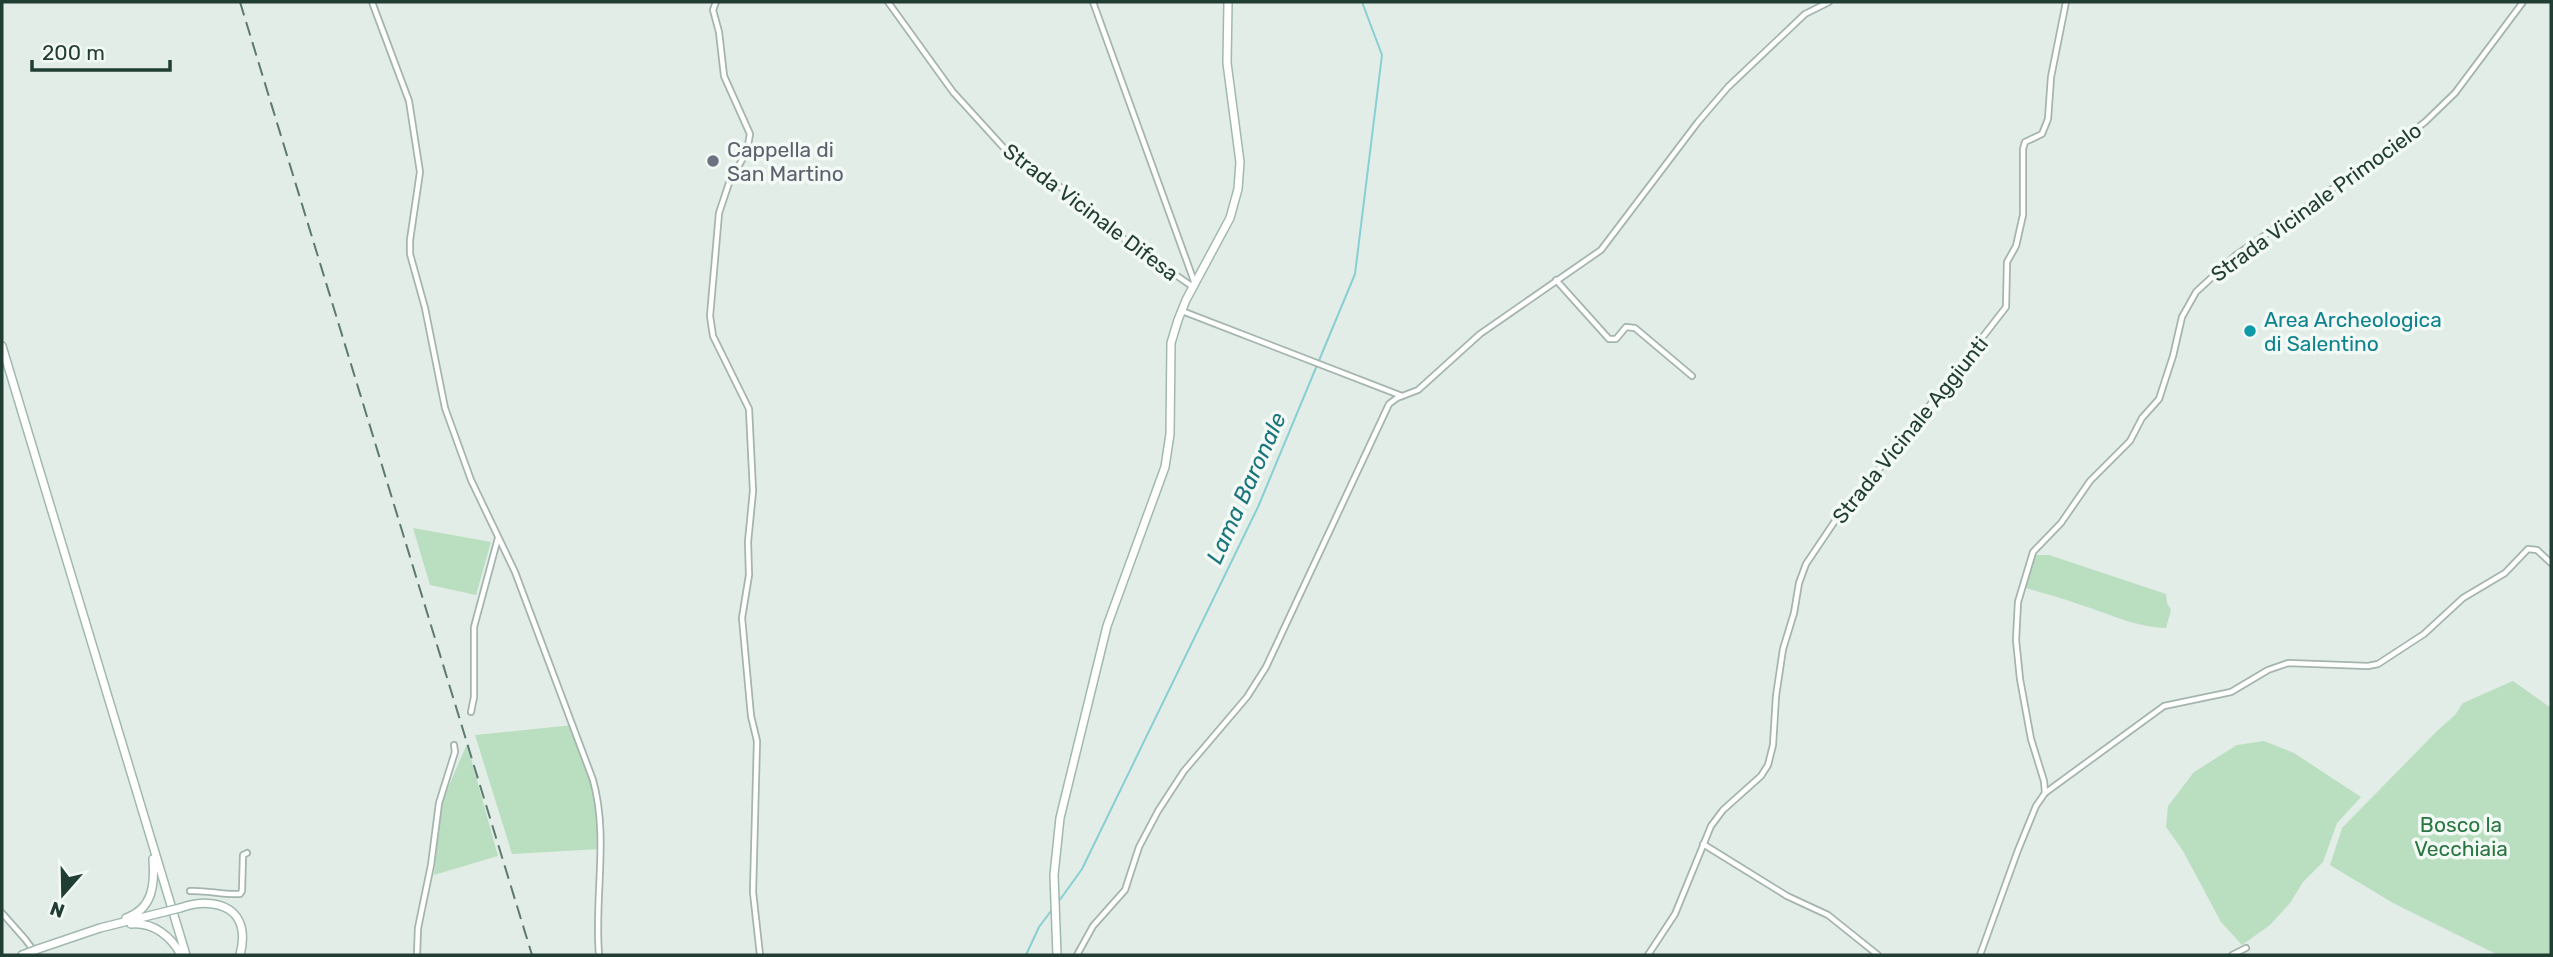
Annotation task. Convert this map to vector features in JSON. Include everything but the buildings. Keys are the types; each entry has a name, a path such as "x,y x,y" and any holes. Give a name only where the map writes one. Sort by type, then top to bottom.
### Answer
{"main road":[{"path":"1057,955 1054,875 1060,817 1107,626 1165,467 1170,434 1171,343 1182,311 1230,218 1240,181 1239,151 1227,63 1228,2"},
{"path":"2,346 185,955"},
{"path":"32,953 132,916 145,905 154,880 152,846"},
{"path":"106,927 210,902 231,911 241,928 240,955"},
{"path":"106,927 135,923 150,926 169,937 185,955"}],"street":[{"path":"372,2 409,101 420,172 410,254 425,308 445,408 471,480 520,583 599,802 601,834 598,955"},
{"path":"716,2 713,9 719,32 724,76 750,134 747,151 729,183 719,213 710,316 713,336 751,417 753,491 748,542 750,575 742,618 751,716 757,741 753,892 760,955"},
{"name":"Strada Vicinale Difesa","path":"888,2 953,92 1003,148 1063,189 1108,227 1194,286"},
{"path":"1093,2 1194,286"},
{"path":"1077,955 1094,926 1125,890 1139,847 1184,771 1247,696 1266,667 1325,538 1356,478 1386,408 1393,400 1424,386 1480,334 1608,243 1698,122 1750,65 1805,14 1829,2"},
{"name":"Strada Vicinale Aggiunti","path":"1648,955 1675,914 1711,826 1723,810 1748,789 1769,765 1783,649 1806,564 1841,512 1888,460 2006,306 2007,262 2016,246 2023,215 2023,149 2025,142 2042,134 2048,119 2051,77 2066,2"},
{"name":"Strada Vicinale Primocielo","path":"2045,793 2044,780 2031,738 2016,640 2018,601 2029,562 2037,546 2061,523 2090,481 2130,441 2143,417 2160,399 2182,317 2196,292 2236,255 2400,142 2437,111 2455,93 2523,2"},
{"path":"1556,280 1609,338 1616,339 1626,327 1635,328 1692,376"},
{"name":"Strada Vicinale Difesa","path":"1182,311 1402,396"},
{"path":"471,712 474,697 474,627 498,538"},
{"path":"1980,955 2021,841 2039,801 2045,793 2157,710 2231,692 2268,670 2288,663 2368,666 2378,664 2424,634 2463,598 2505,573 2528,549 2537,550 2551,563"},
{"path":"417,955 418,928 431,865 439,803 455,752 454,745"},
{"path":"1703,844 1787,897 1828,915 1878,955"},
{"path":"190,891 240,894 243,855 247,853"},
{"path":"2,913 25,939 32,953"},
{"path":"2232,955 2246,948"}],"green space":[{"path":"413,528 491,542 476,595 430,585"},
{"path":"2033,555 2049,555 2166,594 2171,610 2166,628 2133,623 2023,587"},
{"name":"Bosco la Vecchiaia","path":"2513,681 2551,708 2551,955 2498,955 2393,903 2330,865 2342,828 2455,715 2463,703"},
{"path":"573,725 600,808 600,849 512,854 475,735"},
{"name":"Bosco la Vecchiaia","path":"2264,741 2294,753 2361,797 2337,823 2323,862 2303,882 2290,903 2270,925 2242,945 2221,922 2183,851 2166,827 2168,806 2194,772 2237,745"},
{"path":"467,744 498,856 434,875 441,804"}],"waterway":[{"name":"Lama Baronale","path":"1059,901 1082,869 1258,507 1355,274 1382,55 1362,2"},
{"name":"Lama Baronale","path":"1026,955 1039,927 1051,911"}],"railway":[{"path":"240,2 532,955"}],"place":[{"name":"Cappella di San Martino","path":"713,161"},
{"name":"Area Archeologica di Salentino","path":"2250,331"}]}
